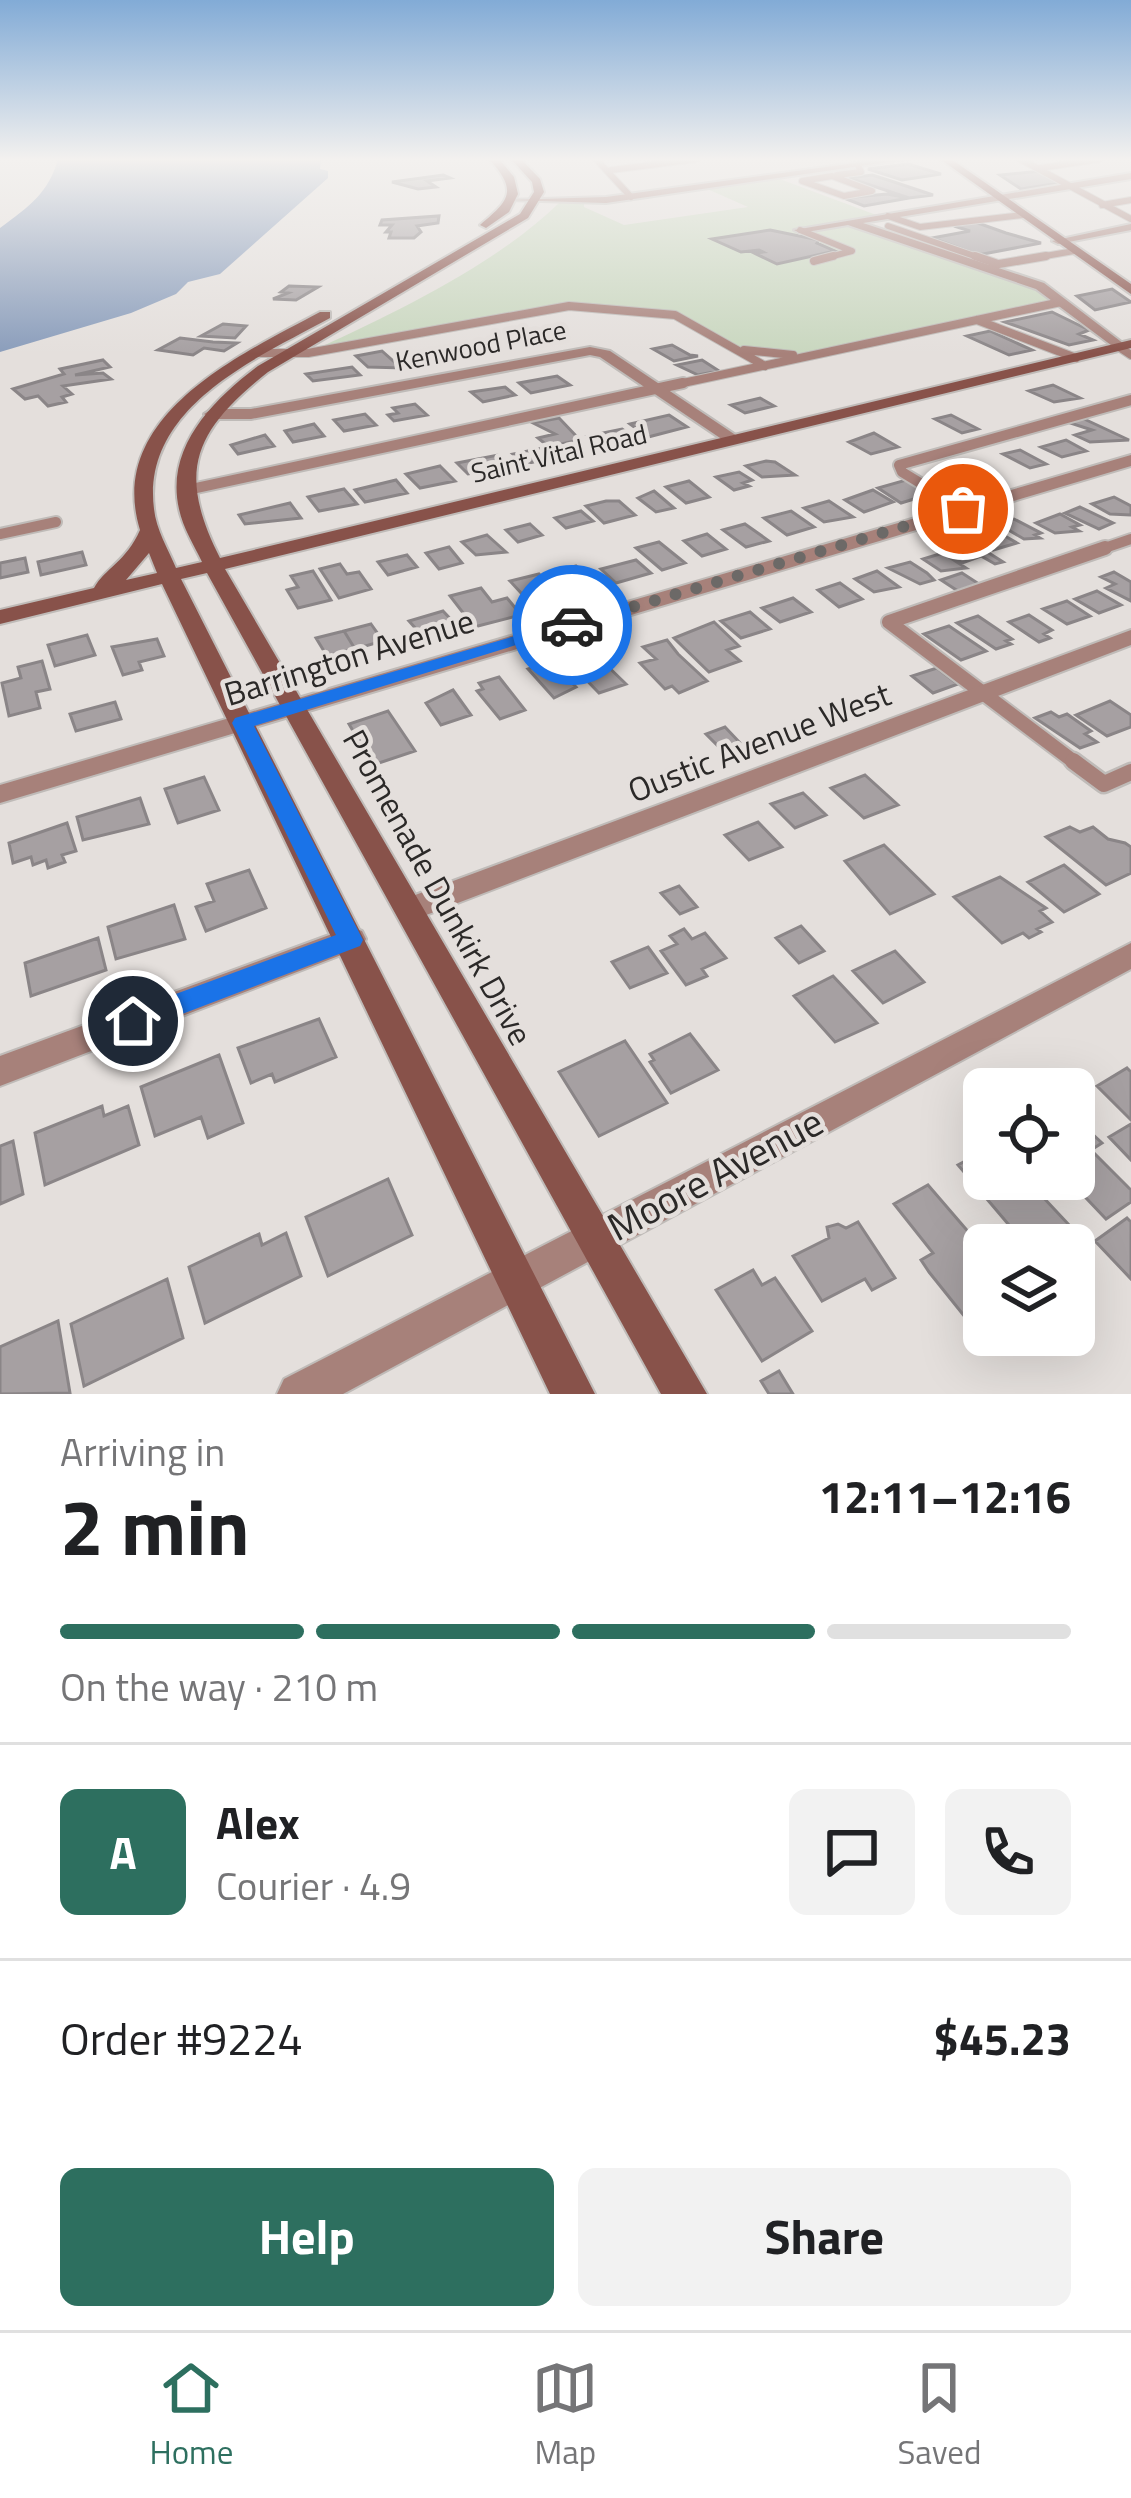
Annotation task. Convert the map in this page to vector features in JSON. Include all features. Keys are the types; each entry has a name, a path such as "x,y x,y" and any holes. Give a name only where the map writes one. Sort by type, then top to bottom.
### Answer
{"main road":[{"path":"487,224 201,389 170,419 146,458 144,508 169,576 573,1394"},
{"path":"187,490 189,455 212,414 233,392 510,224"},
{"path":"1035,224 1058,241"},
{"path":"1050,224 1131,290"},
{"path":"1076,244 1131,274"},
{"name":"Saint Vital Road","path":"0,617 1127,348"},
{"name":"Promenade Dunkirk Drive","path":"187,490 187,504 214,565 685,1394"},
{"path":"79,598 119,578 142,554 151,528"}],"street":[{"path":"800,230 837,224"},
{"path":"856,224 1040,286 1127,348"},
{"path":"1058,241 1076,244 1128,224"},
{"name":"Kenwood Place","path":"212,414 251,414 573,351 605,354 735,440"},
{"name":"Barrington Avenue","path":"0,794 1131,460"},
{"name":"Oustic Avenue West","path":"410,909 1131,637"},
{"path":"0,1071 351,940"},
{"name":"Moore Avenue","path":"299,1394 1131,955"}],"lane":[{"path":"897,224 998,264"},
{"path":"919,232 948,224"},
{"path":"800,230 852,251 814,261"},
{"path":"982,268 1076,244"},
{"path":"187,490 1060,302"},
{"path":"258,353 289,355 569,306 675,315 765,367"},
{"path":"977,320 1076,358"},
{"path":"742,350 811,357"},
{"path":"963,509 902,472 899,465 1131,400"},
{"path":"0,534 56,522"},
{"path":"1131,539 889,622 1104,784 1131,772"}],"green space":[{"path":"535,224 852,224 1036,286 1055,302 810,355 743,350 676,314 568,304 308,353 473,268"}],"water":[{"path":"5,224 276,224 220,274 188,282 176,294 131,313 0,352 0,228"}],"building":[{"path":"431,224 417,226 421,232 414,238 389,238 391,232 386,232 392,225 380,225"},
{"path":"981,224 1041,243 978,255 932,238 970,231 954,226"},
{"path":"770,230 819,240 817,243 835,251 777,264 754,253 763,252 759,250 741,252 712,239"},
{"path":"289,286 318,287 296,300 273,299 288,293 281,292"},
{"path":"1112,289 1131,302 1095,310 1077,296"},
{"path":"1052,312 1089,330 1079,334 1093,340 1069,345 1005,322"},
{"path":"223,324 246,326 235,338 201,336"},
{"path":"990,331 1032,350 1009,355 967,336"},
{"path":"180,338 237,343 224,351 204,348 193,355 158,350"},
{"path":"672,345 698,356 674,361 653,349"},
{"path":"382,351 401,368 368,367 356,356"},
{"path":"103,360 110,367 75,375 103,373 111,379 63,386 72,394 62,397 66,402 48,406 38,396 25,399 13,389 64,374 60,369"},
{"path":"702,360 719,371 698,375 677,365"},
{"path":"352,367 360,375 313,381 306,374"},
{"path":"557,376 570,385 531,393 519,383"},
{"path":"1053,385 1080,398 1054,402 1029,391"},
{"path":"505,387 515,395 483,402 471,392"},
{"path":"760,398 774,406 745,413 731,405"},
{"path":"415,404 427,415 394,421 388,415 398,413 393,408"},
{"path":"365,414 376,425 344,431 334,420"},
{"path":"669,415 687,427 648,437 630,424"},
{"path":"951,415 978,429 962,433 935,419"},
{"path":"559,418 580,440 561,444 572,452 559,455 538,438 555,434 533,423"},
{"path":"1082,418 1129,440 1090,442 1075,435 1092,430 1067,422"},
{"path":"314,424 324,436 293,442 285,431"},
{"path":"622,429 636,439 602,447 588,436"},
{"path":"874,433 898,447 871,454 849,442"},
{"path":"265,435 274,446 238,454 231,445"},
{"path":"1066,440 1086,451 1062,457 1041,447"},
{"path":"542,448 554,457 525,464 513,454"},
{"path":"1020,450 1046,464 1030,468 1003,454"},
{"path":"498,455 511,467 468,474 457,463"},
{"path":"766,461 795,475 762,477 746,466"},
{"path":"440,466 455,481 420,488 406,474"},
{"path":"739,472 752,480 743,483 749,486 734,490 716,477"},
{"path":"396,480 407,493 365,502 355,490"},
{"path":"906,480 930,494 901,503 878,488"},
{"path":"689,481 709,497 686,503 666,487"},
{"path":"344,489 357,504 319,511 308,497"},
{"path":"873,490 893,502 864,512 845,500"},
{"path":"654,491 674,508 656,512 638,498"},
{"path":"1114,497 1131,506 1131,515 1110,514 1092,504"},
{"path":"619,501 635,515 604,523 586,506"},
{"path":"829,501 853,517 824,522 804,508"},
{"path":"290,503 301,518 245,524 239,515"},
{"path":"1080,507 1113,523 1099,529 1065,513"},
{"path":"581,511 593,521 566,528 555,518"},
{"path":"791,511 814,527 787,535 764,518"},
{"path":"1060,514 1080,525 1072,527 1079,531 1055,533 1036,523"},
{"path":"1014,519 1041,533 1035,535 1040,538 1024,539 998,524"},
{"path":"530,524 542,535 518,542 506,530"},
{"path":"745,524 769,541 746,547 723,530"},
{"path":"998,532 1017,543 993,550 975,539"},
{"path":"707,534 726,549 702,556 684,541"},
{"path":"487,535 506,552 476,555 462,542"},
{"path":"659,542 685,563 662,570 636,548"},
{"path":"973,543 1003,562 995,564 981,556 962,563 943,550"},
{"path":"449,547 462,563 439,569 426,553"},
{"path":"82,552 86,565 41,575 38,562"},
{"path":"943,553 966,568 941,571 923,559"},
{"path":"407,555 417,567 388,575 378,562"},
{"path":"25,558 28,572 0,578 0,563"},
{"path":"636,560 651,573 616,583 601,569"},
{"path":"910,562 934,580 920,584 888,568"},
{"path":"340,564 347,574 359,572 371,589 339,598 320,569"},
{"path":"576,566 599,589 570,597 547,574"},
{"path":"313,571 331,600 298,608 287,590 298,587 291,576"},
{"path":"877,571 899,587 874,592 855,579"},
{"path":"1114,572 1131,582 1131,601 1106,588 1115,584 1101,577"},
{"path":"962,573 979,584 958,591 941,580"},
{"path":"539,574 564,598 534,607 510,581"},
{"path":"840,583 862,599 839,607 818,590"},
{"path":"481,588 492,602 507,598 521,615 474,627 450,596"},
{"path":"1097,591 1121,605 1099,613 1075,599"},
{"path":"793,598 811,612 780,622 762,608"},
{"path":"1067,601 1090,616 1067,624 1043,609"},
{"path":"443,611 459,628 425,639 409,621"},
{"path":"750,612 770,629 741,638 721,621"},
{"path":"1029,615 1052,630 1044,634 1050,638 1039,642 1009,622"},
{"path":"978,616 1012,639 1006,641 1011,644 996,649 957,623"},
{"path":"714,622 739,646 727,650 740,661 709,672 674,638"},
{"path":"371,624 383,641 355,649 344,631"},
{"path":"949,626 986,651 961,660 924,634"},
{"path":"344,631 355,649 327,656 316,638"},
{"path":"87,635 95,655 55,666 48,645"},
{"path":"157,639 164,656 139,662 142,670 123,675 112,647"},
{"path":"667,640 707,681 679,693 672,686 665,689 640,663 656,659 643,647"},
{"path":"595,654 626,684 599,693 569,662"},
{"path":"42,661 50,689 36,692 40,708 9,716 2,683 21,678 18,667"},
{"path":"546,663 556,666 576,687 554,698 528,669"},
{"path":"937,668 958,684 933,693 912,676"},
{"path":"499,677 525,710 500,719 477,691 483,689 479,683"},
{"path":"453,690 471,715 441,725 426,703"},
{"path":"1110,701 1131,715 1131,727 1107,736 1076,715"},
{"path":"115,702 121,719 76,731 70,714"},
{"path":"388,711 415,751 373,765 349,724"},
{"path":"1051,712 1059,717 1067,714 1091,731 1085,734 1097,742 1080,748 1035,718"},
{"path":"725,727 742,745 723,751 706,734"},
{"path":"865,775 898,805 864,818 831,788"},
{"path":"204,777 219,810 178,823 165,789"},
{"path":"803,793 826,815 795,828 771,804"},
{"path":"140,798 149,824 83,840 77,817"},
{"path":"758,822 782,847 749,860 725,835"},
{"path":"67,823 76,851 62,855 65,862 48,868 46,860 33,865 31,857 13,863 9,843"},
{"path":"1070,827 1080,832 1093,827 1108,839 1131,847 1131,873 1106,885 1046,837"},
{"path":"884,845 934,894 890,914 845,861"},
{"path":"1064,865 1099,894 1064,912 1028,882"},
{"path":"249,870 266,908 206,931 196,907 214,901 207,884"},
{"path":"1000,877 1046,908 1040,911 1052,922 1029,938 1023,933 1002,943 954,897"},
{"path":"679,886 697,907 680,914 661,893"},
{"path":"174,905 185,939 116,959 108,927"},
{"path":"801,926 824,951 799,963 776,938"},
{"path":"684,929 692,939 705,933 726,958 702,969 707,976 686,985 661,951 677,944 670,936"},
{"path":"98,938 106,970 31,996 25,963"},
{"path":"648,947 667,973 630,988 612,962"},
{"path":"895,951 924,982 883,1003 853,971"},
{"path":"833,976 877,1023 835,1042 794,996"},
{"path":"319,1019 336,1057 275,1082 272,1074 251,1083 238,1048"},
{"path":"690,1034 718,1070 671,1093 650,1062 654,1060 650,1054"},
{"path":"625,1041 667,1103 599,1136 559,1072"},
{"path":"219,1055 243,1123 208,1138 201,1117 155,1136 141,1087"},
{"path":"1127,1068 1131,1072 1131,1120 1097,1086"},
{"path":"102,1106 104,1116 128,1106 139,1145 45,1185 35,1133"},
{"path":"1131,1124 1131,1160 1109,1137"},
{"path":"13,1141 23,1194 0,1204 0,1146"},
{"path":"1095,1154 1131,1190 1131,1202 1106,1219 1088,1200 1095,1200"},
{"path":"388,1179 412,1235 328,1276 306,1217"},
{"path":"928,1185 963,1226 963,1314 921,1260 933,1253 894,1204"},
{"path":"988,1200 1046,1200 1068,1224 1008,1224"},
{"path":"1127,1218 1131,1222 1131,1279 1095,1241"},
{"path":"858,1222 895,1278 872,1290 865,1279 822,1301 793,1256 829,1238 827,1227 846,1228"},
{"path":"286,1233 301,1276 205,1323 189,1267 259,1234 262,1245"},
{"path":"753,1270 762,1285 775,1278 812,1331 762,1361 716,1290"},
{"path":"167,1279 183,1338 84,1386 71,1324"},
{"path":"58,1321 70,1393 0,1394 0,1347"},
{"path":"779,1371 793,1394 769,1394 761,1381"}],"way so far":[{"path":"572,625 963,509"}],"route":[{"path":"133,1021 351,940 242,723 572,625"}]}
